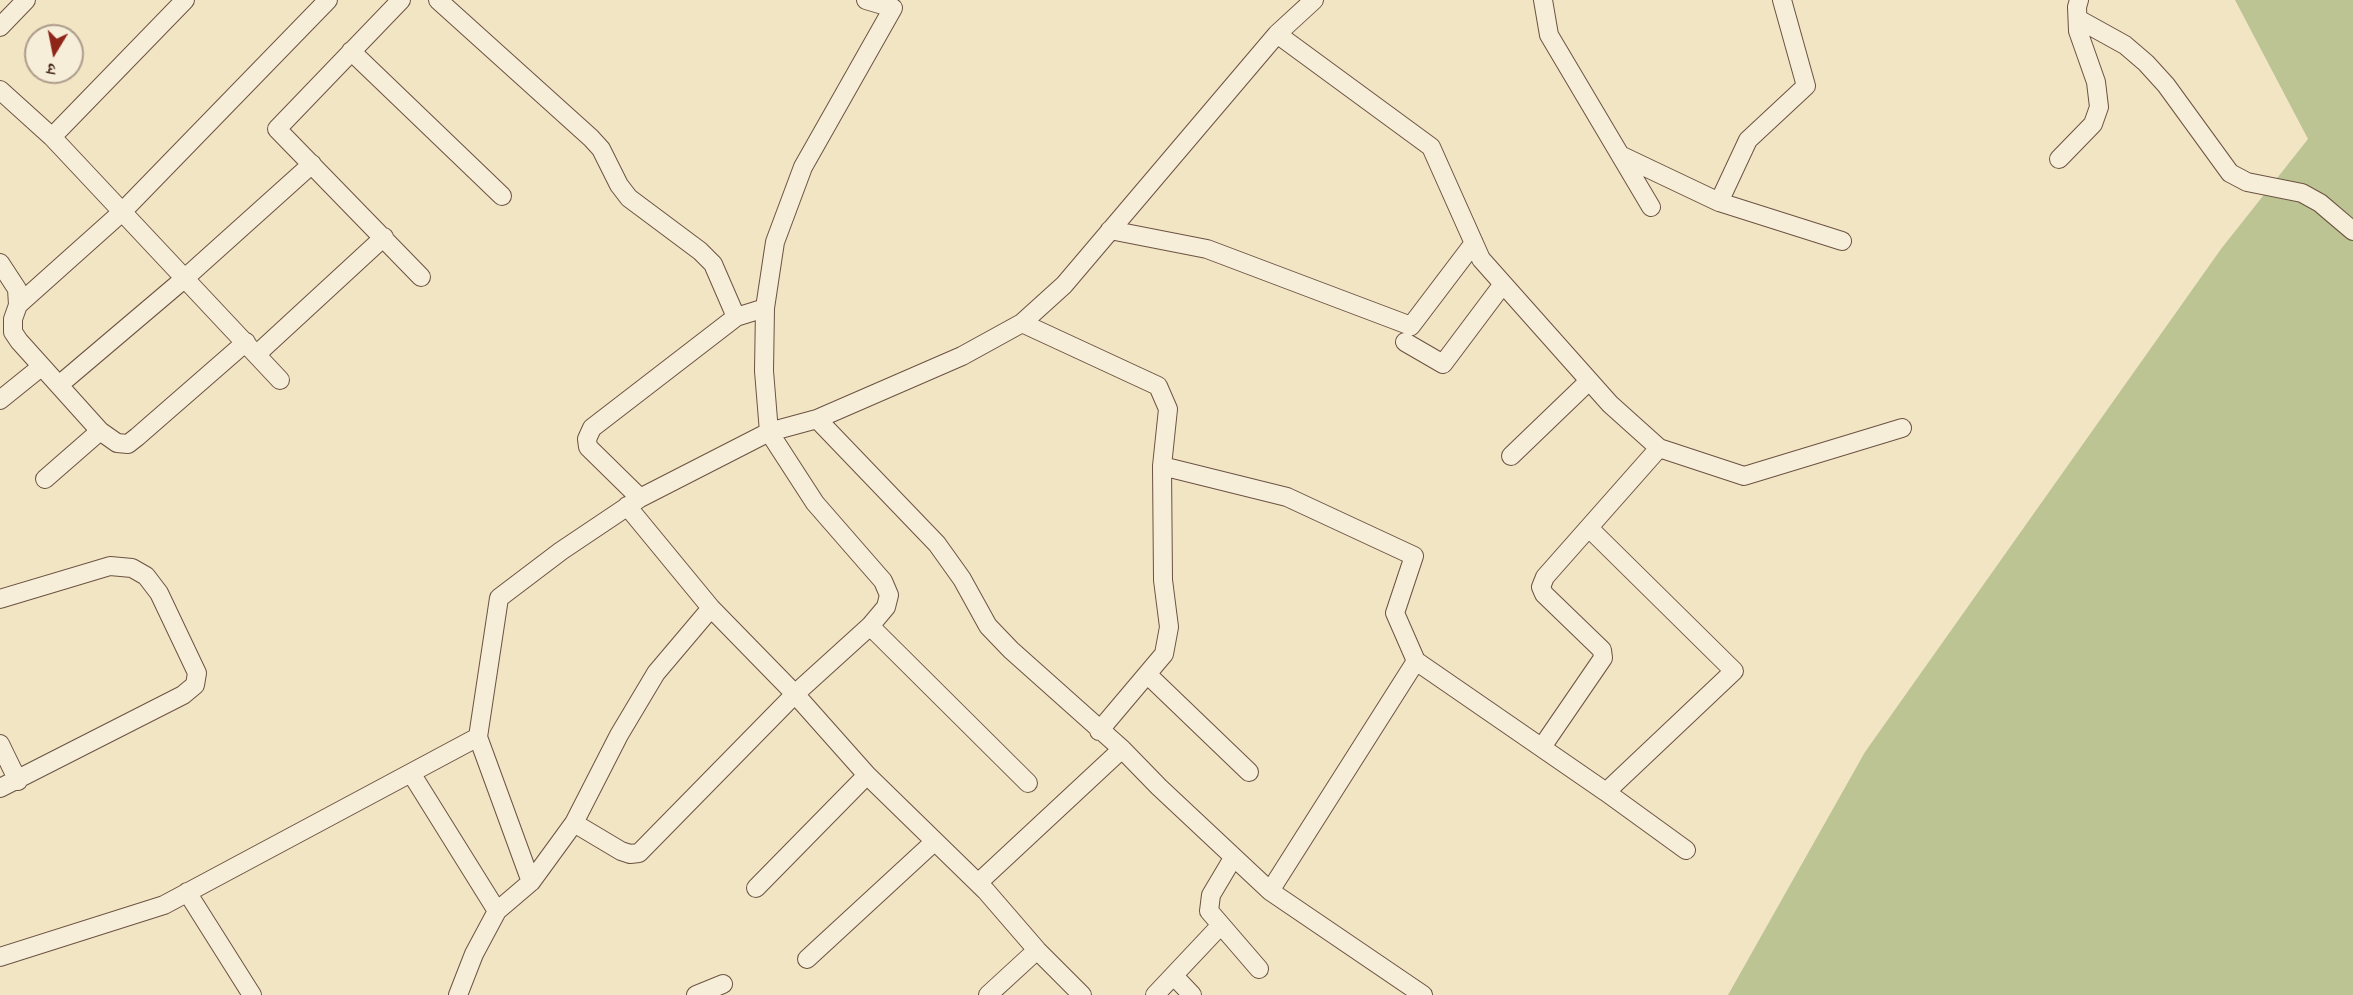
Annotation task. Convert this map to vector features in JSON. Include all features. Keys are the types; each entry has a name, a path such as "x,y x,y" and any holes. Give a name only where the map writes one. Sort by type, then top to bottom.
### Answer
{"street":[{"path":"0,27 26,0"},
{"path":"52,137 184,0"},
{"path":"18,305 122,212 328,0"},
{"path":"401,0 277,129 421,277"},
{"path":"438,0 596,143 629,198 700,250 713,264 736,317"},
{"path":"573,823 621,851 630,854 639,853 795,694 870,626 886,607 889,595 883,581 815,503 769,432 764,371 765,308 775,242 803,167 900,4 866,0"},
{"path":"1543,0 1549,35 1651,207"},
{"path":"1719,202 1748,140 1806,86 1782,0"},
{"path":"2060,159 2093,124 2099,107 2096,82 2078,31 2079,0"},
{"path":"531,882 477,737 500,598 561,551 634,502 769,432 817,419 962,356 1022,322 1064,285 1276,34 1312,1"},
{"path":"2078,20 2125,45 2146,63 2166,85 2230,173 2247,182 2302,193 2320,203 2353,231"},
{"path":"1276,34 1431,147 1481,258 1610,404 1659,448 1744,476 1902,428"},
{"path":"351,51 502,196"},
{"path":"0,90 52,137 280,380"},
{"path":"1620,155 1719,202 1842,241"},
{"path":"59,385 184,279 312,164"},
{"path":"1110,230 1207,249 1411,326 1474,243"},
{"path":"0,263 17,289 18,305 13,319 13,332 41,368 100,431 117,443 128,444 251,348 384,237"},
{"path":"1405,342 1443,364 1503,284"},
{"path":"765,308 736,317 592,428 587,439 588,447 634,502 711,608 795,694 867,775 987,892 1037,950 1082,995"},
{"path":"1022,322 1158,386 1168,409 1162,466 1162,570 1169,627 1164,654 1099,731"},
{"path":"0,400 41,368"},
{"path":"1511,456 1590,381"},
{"path":"817,419 937,544 962,579 988,626 1099,731 1122,749 1233,858 1270,891 1423,995"},
{"path":"45,479 100,431"},
{"path":"1542,747 1603,658 1602,650 1544,594 1541,587 1552,569 1659,448"},
{"path":"1162,466 1287,497 1414,556 1395,613 1416,661 1542,747 1686,850"},
{"path":"1589,528 1734,671 1606,792"},
{"path":"0,599 110,566 132,567 146,576 159,593 197,673 195,685 183,695 18,781 0,788"},
{"path":"459,994 474,954 496,911 531,882 573,823 619,735 656,673 711,608"},
{"path":"870,626 1028,783"},
{"path":"1270,891 1416,661"},
{"path":"1148,675 1249,772"},
{"path":"0,957 164,905 477,737"},
{"path":"0,744 18,781"},
{"path":"987,892 1122,749"},
{"path":"411,772 496,911"},
{"path":"756,888 867,775"},
{"path":"807,959 934,842"},
{"path":"1233,858 1211,895 1209,910 1220,926 1259,969"},
{"path":"187,892 252,995"},
{"path":"1155,995 1220,926"},
{"path":"988,995 1037,950"},
{"path":"1174,976 1192,995"},
{"path":"696,995 723,984"}],"green space":[{"path":"2235,0 2353,0 2353,995 1728,995 1865,752 2221,249 2308,139"}]}
